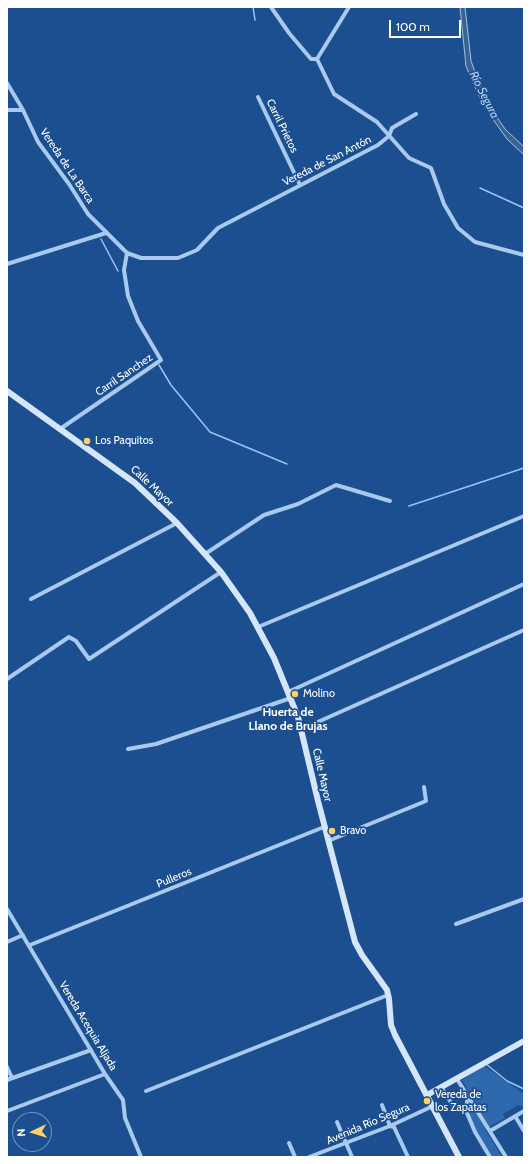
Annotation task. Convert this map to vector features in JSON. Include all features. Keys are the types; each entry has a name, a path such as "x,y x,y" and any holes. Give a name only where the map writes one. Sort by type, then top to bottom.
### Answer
{"main road":[{"name":"Calle Mayor","path":"7,391 126,475 177,523 221,572 240,596 258,627 290,695 302,729 324,827 355,942 362,955 384,985 388,995 393,1030 460,1157"},
{"path":"427,1095 524,1041"}],"street":[{"path":"271,7 289,33 311,59 317,59"},
{"path":"317,59 349,7"},
{"path":"317,59 334,94 377,122 409,158 431,168 444,204 458,228 475,242 524,255"},
{"name":"Vereda de La Barca","path":"7,83 24,110 38,142 69,184 88,214 106,234"},
{"name":"Carril Prietos","path":"258,97 300,185"},
{"path":"7,110 24,110"},
{"name":"Vereda de San Antón","path":"106,234 128,253 141,258 178,258 197,250 218,228 378,146 389,136 392,128 416,114"},
{"path":"7,264 106,234"},
{"name":"Carril Sanchez","path":"60,429 161,360 138,321 128,296 124,270 128,253"},
{"path":"205,554 264,515 298,504 336,485 390,501"},
{"path":"258,627 524,516"},
{"path":"31,599 177,523"},
{"path":"7,679 69,636 76,641 89,659 221,572"},
{"path":"128,749 156,744 290,695 524,584"},
{"path":"302,729 524,630"},
{"path":"328,840 426,801 424,787"},
{"name":"Pulleros","path":"30,945 324,827"},
{"path":"456,924 524,899"},
{"name":"Vereda Acequia Aljada","path":"7,909 30,945 91,1050 123,1100 125,1118 141,1157"},
{"path":"7,942 24,935"},
{"path":"146,1091 388,995"},
{"path":"7,1080 91,1050"},
{"path":"7,1067 12,1078"},
{"path":"7,1111 106,1074"},
{"path":"457,1079 506,1157"},
{"path":"442,1088 455,1109"},
{"path":"468,1096 466,1108 467,1113 475,1132 490,1157"},
{"path":"382,1105 390,1126 394,1127 408,1157"},
{"name":"Avenida Río Segura","path":"309,1157 390,1126 433,1106"},
{"path":"490,1131 524,1111"},
{"path":"515,1116 524,1131"},
{"path":"337,1122 352,1157"},
{"path":"289,1143 295,1157"},
{"path":"325,1152 327,1157"}],"shaded area":[{"path":"484,1066 524,1094 524,1107 518,1105 503,1114 505,1118 485,1129 502,1157 492,1157 462,1109 474,1101 462,1080"}],"water":[{"name":"Río Segura","path":"460,7 465,7 471,61 478,80 490,107 505,129 524,147 524,155 507,139 485,108 473,83 466,66"}],"waterway":[{"path":"253,7 255,20"},
{"path":"480,188 524,208"},
{"path":"101,239 118,271"},
{"path":"159,365 171,385 210,432 287,464"},
{"path":"409,506 524,468"},
{"path":"486,1064 507,1081 524,1089"}],"place":[{"name":"Los Paquitos","path":"87,441"},
{"name":"Molino","path":"295,694"},
{"name":"Bravo","path":"332,831"},
{"name":"Vereda de los Zapatas","path":"427,1101"}],"district":[{"name":"Huerta de Llano de Brujas","path":"288,719"}]}
